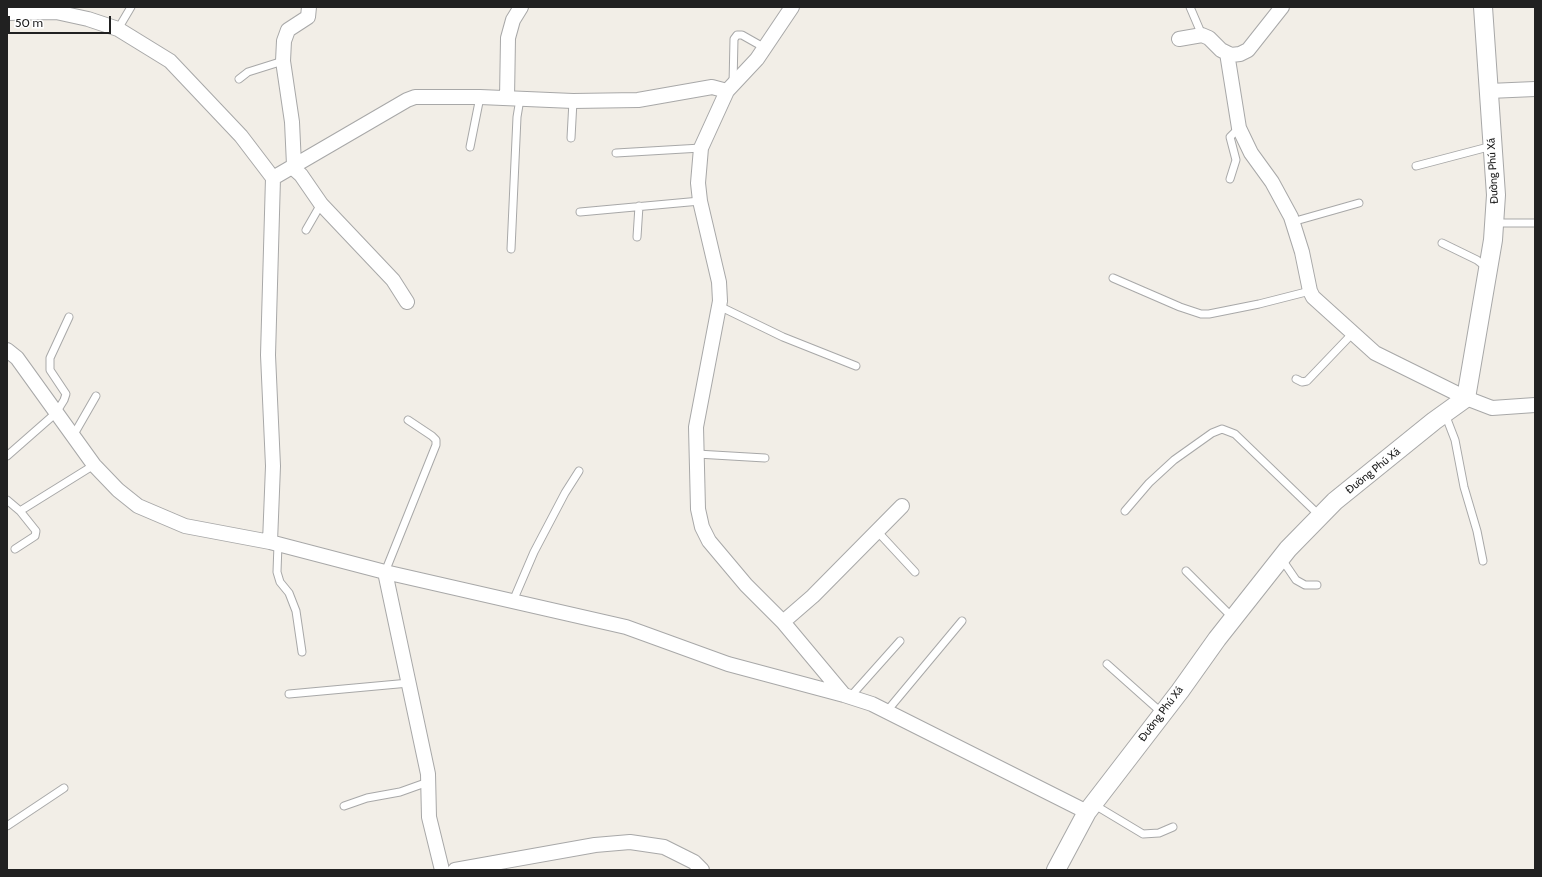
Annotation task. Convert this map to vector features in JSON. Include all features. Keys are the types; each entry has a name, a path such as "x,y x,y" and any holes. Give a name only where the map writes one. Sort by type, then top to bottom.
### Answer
{"street":[{"path":"309,7 308,17 288,30 284,41 283,61 292,122 293,166 321,204 393,280 407,302"},
{"path":"514,98 508,38 513,20 521,7"},
{"path":"792,7 757,60 730,88 701,148 698,183 700,202 719,282 719,306 696,427 698,509 702,526 709,541 746,585 783,622 847,696"},
{"path":"1179,39 1202,35 1209,38 1221,50 1230,55 1240,54 1248,50 1282,7"},
{"name":"Đường Phú Xá","path":"1056,870 1090,808 1280,558 1335,500 1466,398 1488,270 1496,195 1483,7"},
{"path":"7,13 56,12 88,19 118,29 170,62 241,136 273,178 268,355 273,466 274,543"},
{"path":"1227,53 1239,128 1251,153 1272,182 1292,222 1302,252 1310,291 1313,297 1352,334 1375,353 1466,398 1492,408 1535,405"},
{"path":"273,178 407,100 415,97 480,97 573,101 638,100 712,88 730,88"},
{"path":"1489,91 1535,89"},
{"path":"7,350 17,358 94,465 118,490 138,506 185,526 274,543 385,572 626,627 728,664 847,696 886,711 1090,808"},
{"path":"783,622 813,596 902,506"},
{"path":"385,572 409,683 428,782 429,817 445,870 595,845 630,842 664,847 694,862 702,870"}],"lane":[{"path":"118,29 131,7"},
{"path":"1190,7 1202,35"},
{"path":"730,88 734,39 737,36 742,35 765,48"},
{"path":"239,79 248,72 283,61"},
{"path":"470,147 480,97"},
{"path":"511,249 518,117 514,98"},
{"path":"571,138 573,101"},
{"path":"1230,179 1236,160 1230,137 1239,128"},
{"path":"1416,166 1492,146"},
{"path":"616,153 701,148"},
{"path":"580,212 700,202"},
{"path":"1292,222 1359,203"},
{"path":"306,230 321,204"},
{"path":"636,237 638,206"},
{"path":"1494,223 1535,223"},
{"path":"1442,243 1477,260 1488,270"},
{"path":"1113,278 1180,307 1201,314 1209,314 1259,304 1310,291"},
{"path":"719,306 803,346 856,366"},
{"path":"7,456 56,413 66,394 50,370 50,358 69,317"},
{"path":"1296,379 1302,382 1307,382 1352,334"},
{"path":"73,436 96,396"},
{"path":"1445,414 1455,440 1464,487 1484,561"},
{"path":"385,572 436,445 436,440 432,436 408,420"},
{"path":"1125,511 1149,483 1174,460 1212,433 1222,429 1235,434 1320,516"},
{"path":"697,454 765,458"},
{"path":"20,511 94,465"},
{"path":"513,601 534,552 565,493 579,471"},
{"path":"7,500 20,511 36,531 35,536 15,549"},
{"path":"877,531 915,572"},
{"path":"274,543 277,572 280,582 288,593 296,611 302,652"},
{"path":"1280,558 1296,580 1305,584 1317,585"},
{"path":"1186,571 1233,618"},
{"path":"886,711 962,621"},
{"path":"847,696 900,641"},
{"path":"1107,664 1162,713"},
{"path":"289,694 409,683"},
{"path":"344,806 367,798 400,792 428,782"},
{"path":"7,826 64,788"},
{"path":"1090,808 1143,834 1159,833 1173,826"}]}
